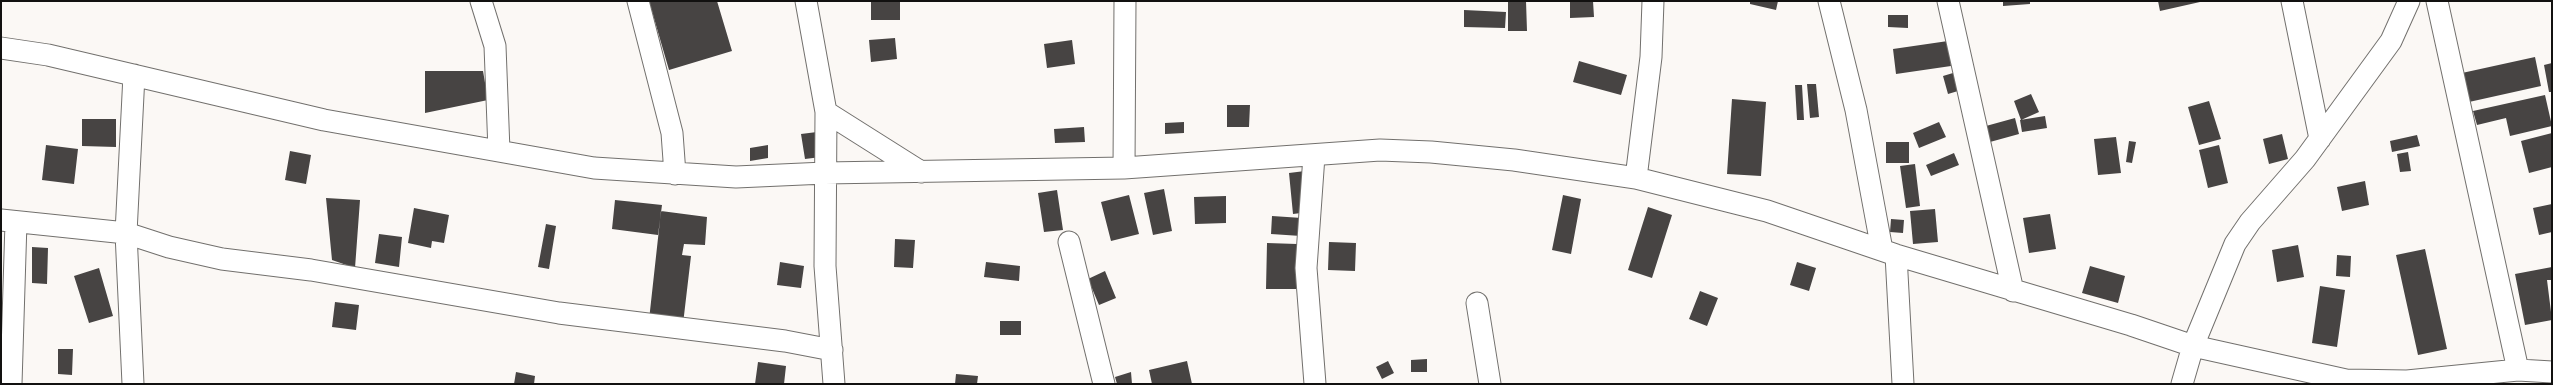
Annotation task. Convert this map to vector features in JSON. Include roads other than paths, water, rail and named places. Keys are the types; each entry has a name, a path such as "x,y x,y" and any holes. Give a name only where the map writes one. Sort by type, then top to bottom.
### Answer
{"street":[{"path":"482,1 495,46 499,151"},
{"path":"638,1 672,132 675,174"},
{"path":"806,1 826,112 825,266 834,384"},
{"path":"1124,168 1125,1"},
{"path":"1636,178 1652,57 1653,1"},
{"path":"1829,1 1889,253 1903,384"},
{"path":"1948,1 2013,291"},
{"path":"2292,1 2320,139"},
{"path":"2182,384 2193,346 2235,244 2250,222 2320,139 2391,41 2409,1"},
{"path":"2437,1 2518,370"},
{"path":"1,48 48,55 324,120 594,168 675,174 736,178 825,173 1124,168 1380,150 1430,152 1514,160 1636,178 1767,211 1889,253 2131,325 2193,346 2346,380 2407,382 2518,370 2552,372"},
{"path":"132,384 126,233 134,75"},
{"path":"826,112 921,172"},
{"path":"1314,156 1306,268 1315,384"},
{"path":"11,384 9,221 126,233 170,247 222,259 311,270 560,313 785,341 832,350"},
{"path":"1069,242 1104,384"},
{"path":"1477,303 1490,384"}]}
